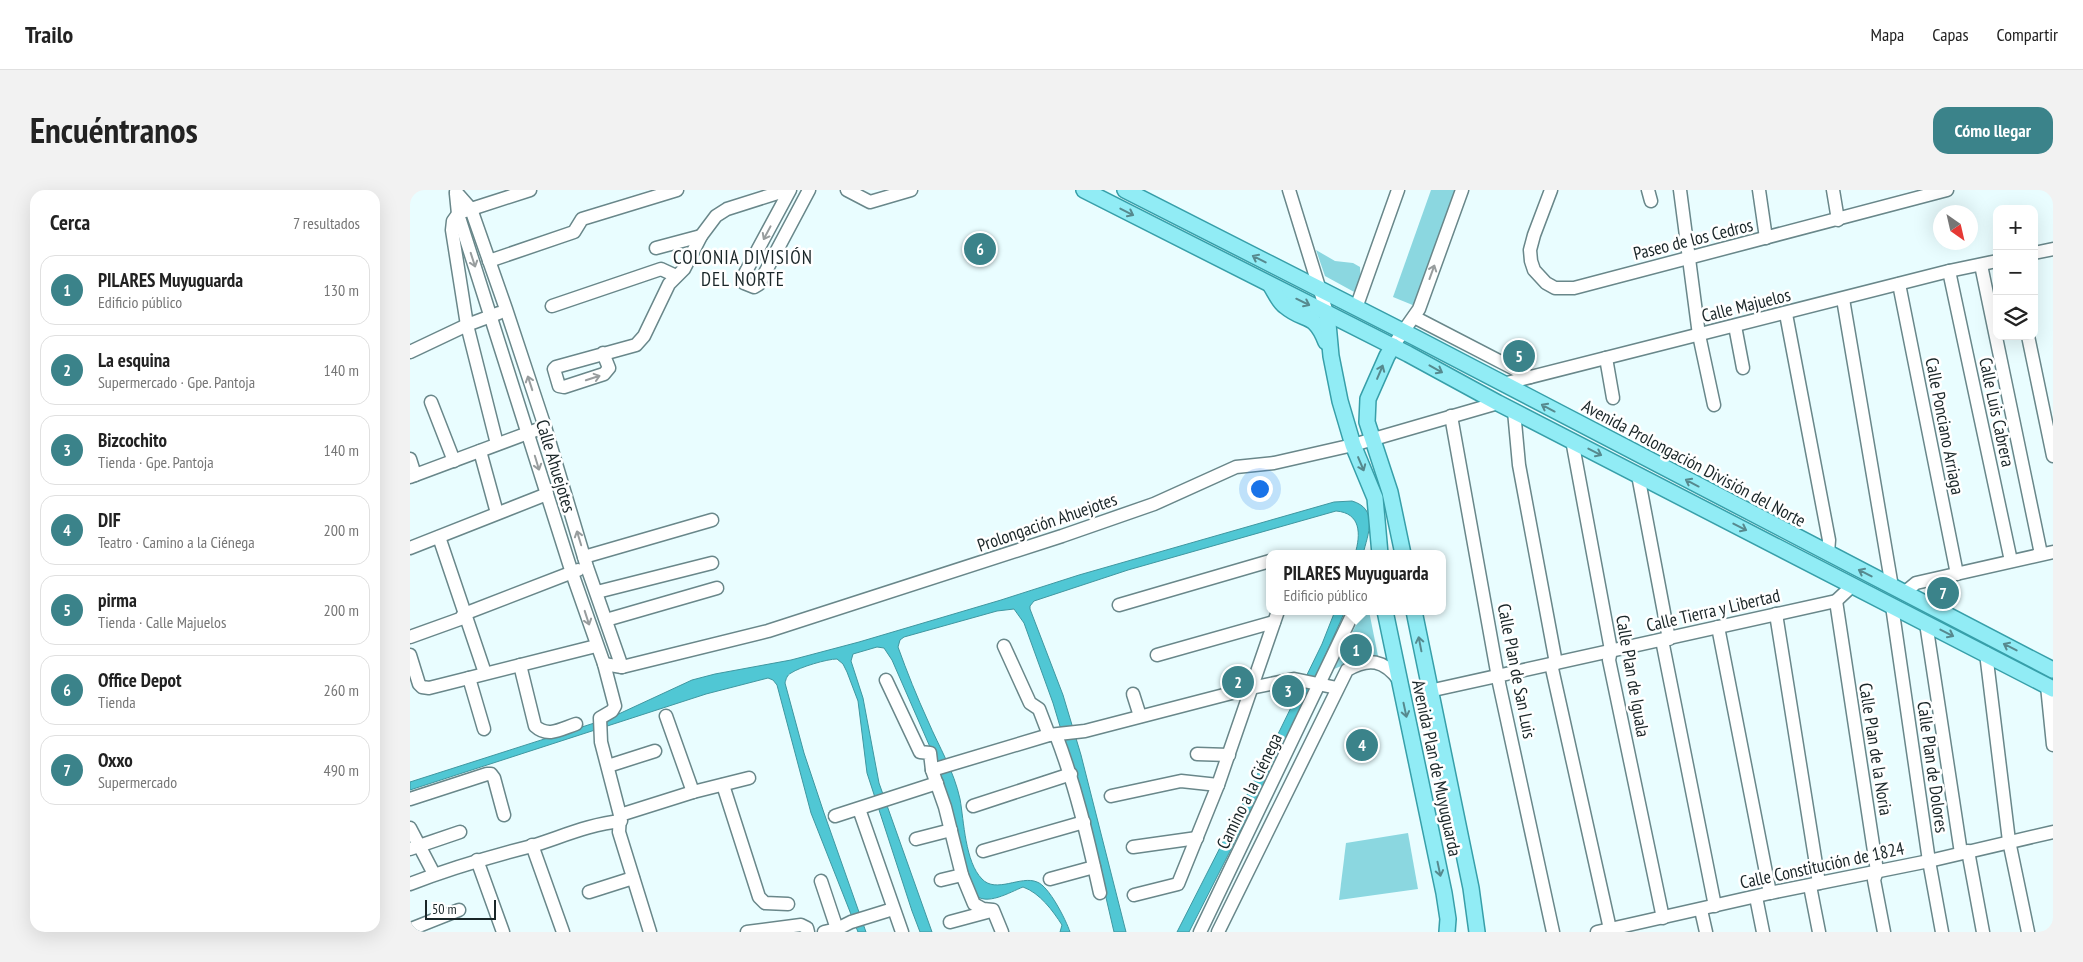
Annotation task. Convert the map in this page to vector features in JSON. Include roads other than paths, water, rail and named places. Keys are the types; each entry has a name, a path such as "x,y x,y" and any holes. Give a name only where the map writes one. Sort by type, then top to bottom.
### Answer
{"main road":[{"name":"Avenida Prolongación División del Norte","path":"1084,190 1393,346 1498,403 1986,653 2050,688"},
{"name":"Avenida Prolongación División del Norte","path":"1125,190 1403,332 2053,670"},
{"path":"1158,228 1170,213"},
{"path":"1271,286 1284,306 1316,323 1320,328 1331,356"},
{"path":"1327,313 1331,356 1340,401 1353,445 1375,498 1380,550"},
{"path":"1393,346 1368,399 1367,422 1390,492 1402,550"},
{"name":"Avenida Plan de Muyuguarda","path":"1386,615 1444,893 1448,919 1447,932"},
{"name":"Avenida Plan de Muyuguarda","path":"1415,615 1471,888 1476,932"}],"street":[{"path":"497,444 467,325 452,230 453,221 458,214 530,190"},
{"path":"489,262 574,232 582,219 677,190"},
{"path":"788,190 743,277 744,283 754,287 759,284 809,190"},
{"path":"603,353 636,345 644,336 669,284 684,269 701,236 720,213 788,190"},
{"path":"847,190 870,202 911,190"},
{"path":"1289,190 1318,289 1327,313"},
{"path":"1356,308 1398,190"},
{"path":"1393,346 1414,317 1462,190"},
{"name":"Paseo de los Cedros","path":"1551,190 1530,250 1534,270 1546,284 1555,288 1574,288 1838,220 1907,194 1947,190"},
{"path":"1680,190 1699,335 1714,404"},
{"path":"1759,190 1766,238"},
{"path":"1833,190 1838,220"},
{"name":"Calle Ahuejotes","path":"455,192 471,209 545,427 586,562 622,667"},
{"name":"Calle Ahuejotes","path":"455,192 458,214 492,316 572,573 596,646 604,664 615,706 612,711 600,718 601,742 621,818 619,832 650,932"},
{"path":"656,248 701,236"},
{"path":"2038,252 2053,249"},
{"name":"Calle Majuelos","path":"1503,384 1786,314 1949,271 1993,263"},
{"path":"1842,299 1898,590 1916,583 2047,553 1981,265"},
{"path":"552,306 660,269 676,276"},
{"name":"Calle Luis Cabrera","path":"1949,271 2011,561"},
{"name":"Calle Ponciano Arriaga","path":"1899,284 1957,574"},
{"path":"410,352 506,309"},
{"path":"1786,314 1829,540 1828,553"},
{"path":"1414,317 1530,378"},
{"path":"1735,326 1743,368"},
{"path":"2029,340 2053,456"},
{"path":"1606,358 1613,398"},
{"path":"431,402 454,460"},
{"name":"Prolongación Ahuejotes","path":"604,664 622,667 768,631 1062,536 1154,504 1236,467 1274,464 1353,445 1498,403"},
{"path":"1514,411 1519,465 1554,664 1614,930"},
{"name":"Calle Plan de San Luis","path":"1452,416 1499,675 1553,932"},
{"path":"410,459 412,476 545,427"},
{"name":"Calle Plan de Iguala","path":"1572,440 1611,650 1609,660 1663,918"},
{"path":"480,450 497,513"},
{"path":"1638,474 1666,640 1715,906"},
{"path":"410,548 547,494"},
{"path":"410,637 460,619 464,614 572,573 586,562 712,520"},
{"path":"439,537 485,674"},
{"path":"1120,605 1266,562"},
{"path":"597,592 712,563"},
{"path":"1836,601 1853,585"},
{"path":"606,620 717,588"},
{"name":"Calle Tierra y Libertad","path":"1429,691 1836,601"},
{"name":"Calle Plan de la Noria","path":"1836,601 1877,871 1874,880 1884,932"},
{"name":"Calle Plan de Dolores","path":"1892,606 1929,861 1942,932"},
{"path":"1776,614 1815,884 1819,932"},
{"name":"Camino a la Ciénega","path":"1200,932 1352,615"},
{"path":"1157,655 1276,617"},
{"path":"1134,895 1178,884 1218,785 1276,617"},
{"path":"1926,623 1965,852 1983,932"},
{"path":"1718,628 1770,893"},
{"path":"410,655 419,684 422,687 429,688 596,646"},
{"path":"1004,646 1030,703 1039,710 1055,735 1071,774 1100,893"},
{"path":"1986,653 2009,842 2028,932"},
{"name":"Camino a la Ciénega","path":"1218,932 1347,670 1368,662 1384,664 1399,680"},
{"path":"520,665 535,726 540,731 548,734 576,724"},
{"path":"469,678 484,729"},
{"path":"835,816 890,799 952,764 1055,735 1076,733 1251,688 1294,679 1321,683 1337,688"},
{"path":"886,680 920,752 930,753 962,875 974,904 983,909 993,910"},
{"path":"2050,688 2053,745"},
{"path":"1133,694 1140,716"},
{"path":"666,716 699,791"},
{"path":"608,766 656,751"},
{"path":"1197,754 1229,755"},
{"path":"410,799 491,774 494,778 504,815"},
{"path":"973,806 1071,774"},
{"path":"410,884 477,860 532,846 699,791 749,778"},
{"path":"1111,796 1180,781 1218,785"},
{"path":"723,785 759,897 766,902 788,904"},
{"path":"859,809 902,932"},
{"path":"983,851 1084,822"},
{"path":"410,828 415,847 434,874"},
{"path":"916,839 951,830"},
{"path":"415,847 460,832"},
{"name":"Calle Constitución de 1824","path":"1597,932 1649,927 1663,918 1770,893 1929,861 2053,832"},
{"path":"1133,847 1197,838"},
{"path":"532,846 563,932"},
{"path":"477,860 503,932"},
{"path":"1050,878 1094,867"},
{"path":"941,880 962,875"},
{"path":"589,892 633,878"},
{"path":"821,881 838,931"},
{"path":"1756,897 1763,932"},
{"path":"824,932 838,931 851,922 893,909"},
{"path":"410,929 459,910"},
{"path":"950,922 993,910"},
{"path":"993,910 1002,932"},
{"path":"1701,910 1706,932"},
{"path":"748,932 801,924 807,928 808,932"},
{"path":"410,929 414,932"}],"place":[{"name":"Office Depot","path":"980,249"},
{"name":"pirma","path":"1519,356"},
{"name":"Oxxo","path":"1943,593"},
{"name":"PILARES Muyuguarda","path":"1356,650"},
{"name":"La esquina","path":"1238,682"},
{"name":"Bizcochito","path":"1288,691"},
{"name":"DIF","path":"1362,745"}],"district":[{"name":"COLONIA DIVISIÓN DEL NORTE","path":"743,268"}]}
